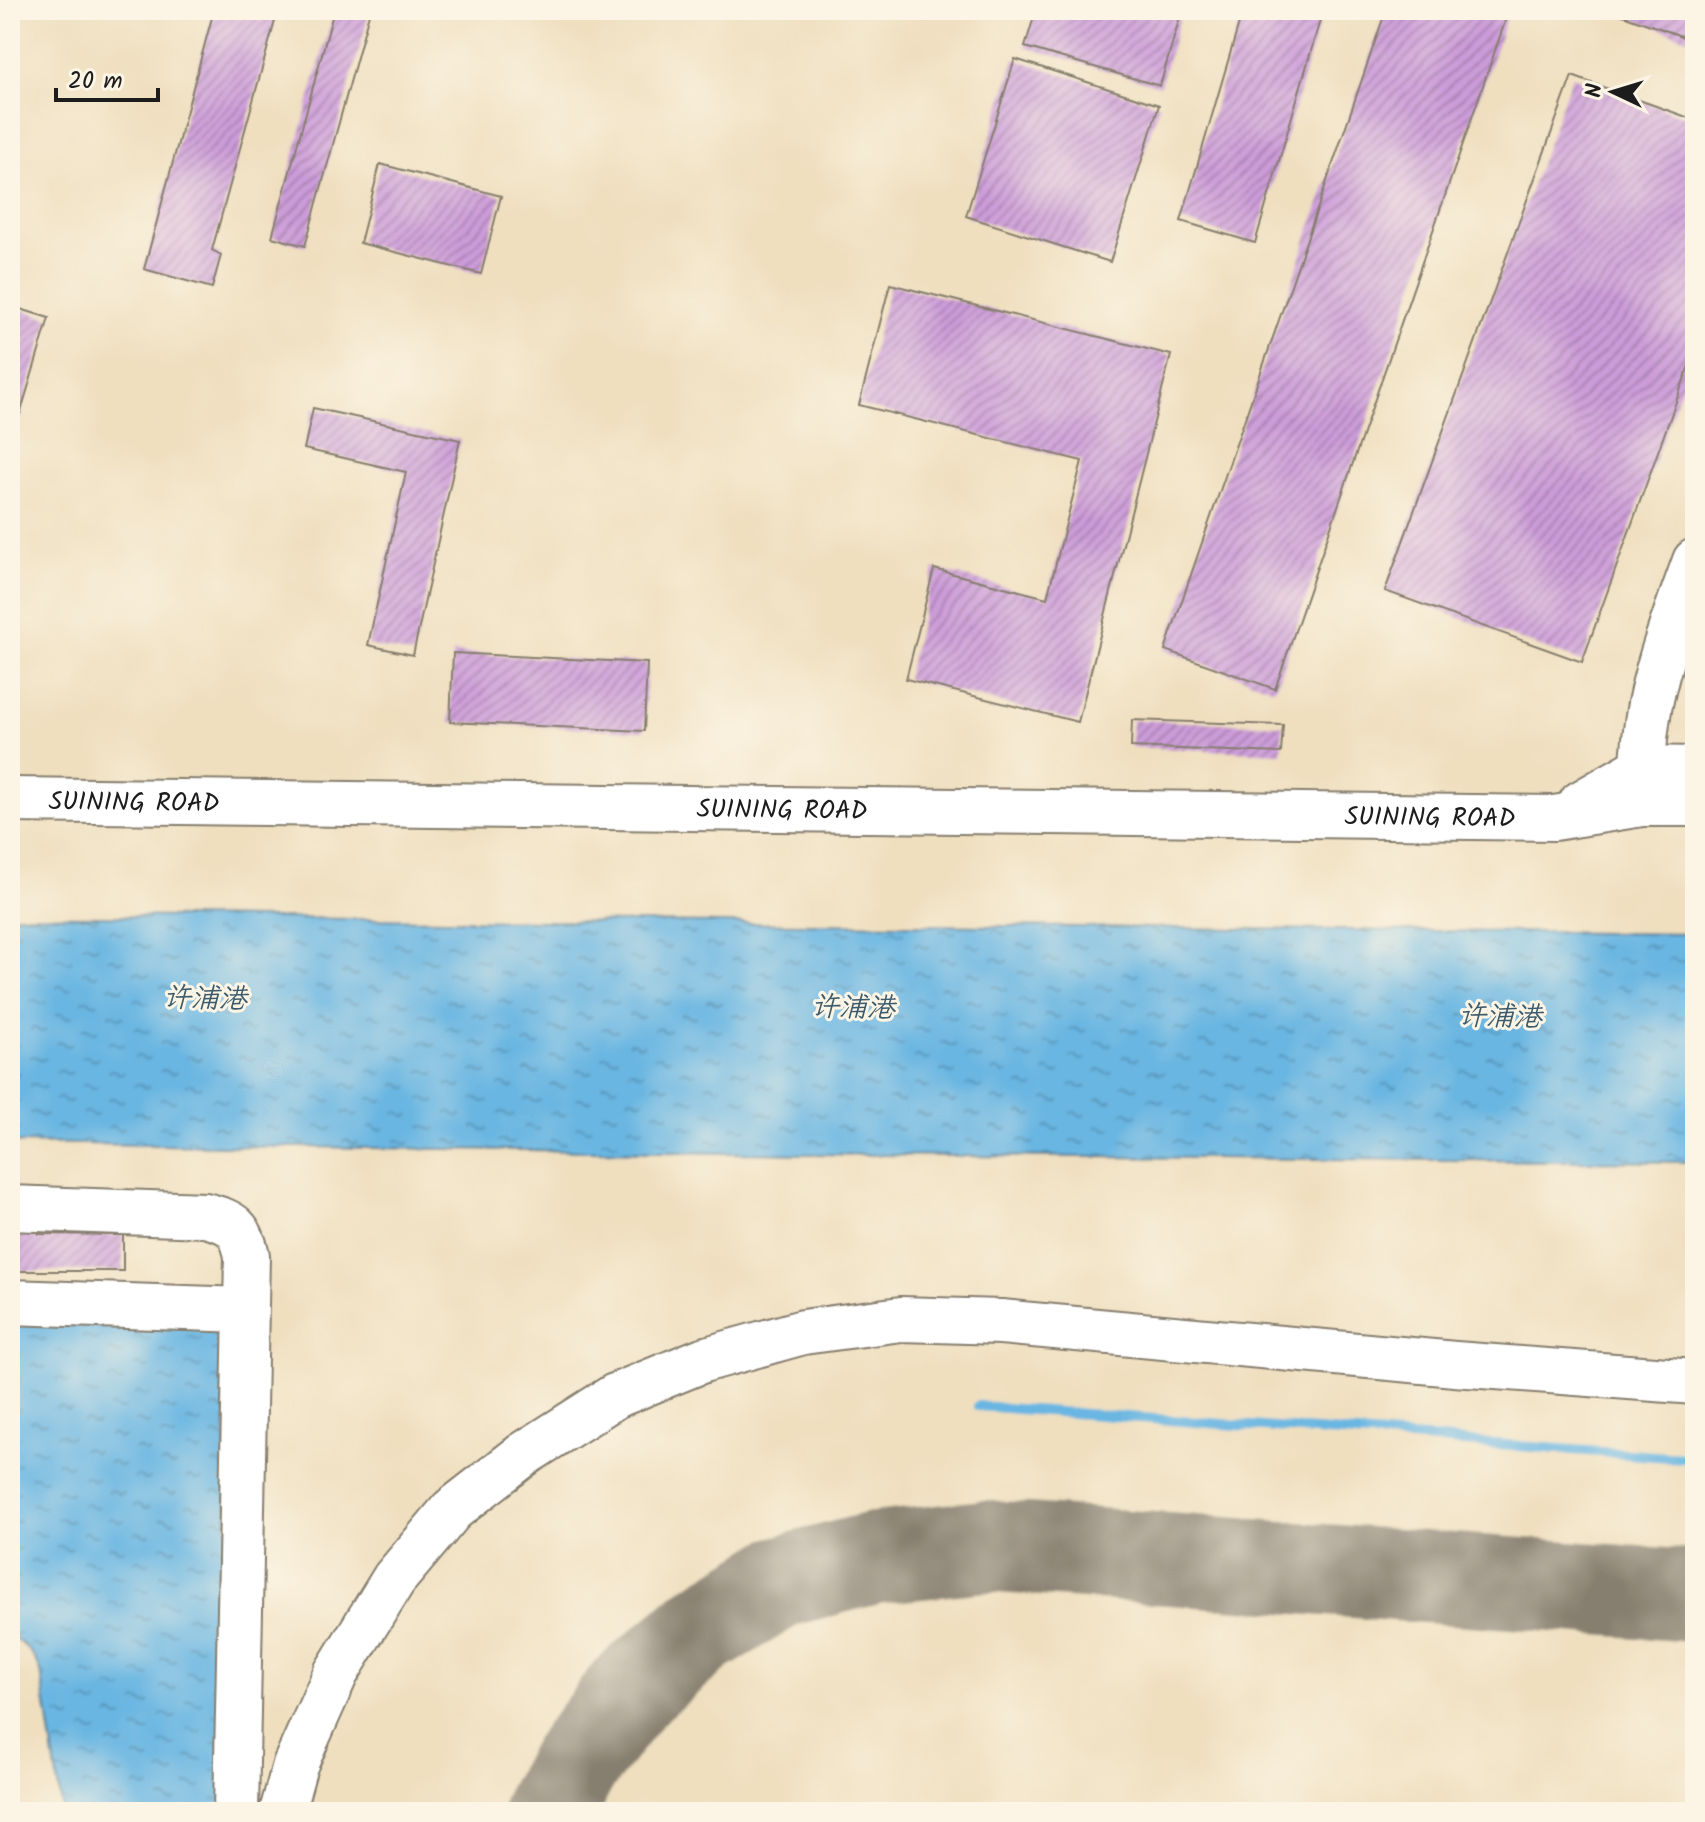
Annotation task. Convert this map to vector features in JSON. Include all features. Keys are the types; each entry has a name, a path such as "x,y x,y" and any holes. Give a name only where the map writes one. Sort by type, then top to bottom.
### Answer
{"main road":[{"path":"1695,561 1665,644 1650,705 1642,786 1695,769"},
{"name":"SUINING ROAD","path":"10,800 1554,818 1642,786 1695,804"},
{"path":"10,1208 205,1215 225,1220 236,1227 243,1238 247,1256 236,1812"},
{"path":"10,1302 244,1310"},
{"path":"282,1812 295,1765 336,1673 394,1579 452,1510 524,1454 615,1396 703,1360 803,1332 901,1319 1001,1322 1455,1364 1695,1382"}],"water":[{"name":"许浦港","path":"10,915 1695,934 1695,1162 10,1143"},
{"path":"10,1304 208,1322 225,1339 230,1812 62,1812 41,1671 29,1651 10,1638"}],"building":[{"path":"214,10 278,10 212,250 221,255 212,288 144,269"},
{"path":"334,10 370,10 305,246 272,237"},
{"path":"1036,10 1182,10 1160,86 1025,47"},
{"path":"1243,10 1323,10 1255,243 1181,221"},
{"path":"1386,10 1509,10 1275,689 1165,650"},
{"path":"1609,10 1695,10 1695,41"},
{"path":"1015,59 1159,105 1110,262 966,216"},
{"path":"1572,76 1695,120 1695,349 1582,662 1385,591"},
{"path":"380,164 501,196 481,274 360,243"},
{"path":"890,284 1171,355 1078,722 906,679 934,569 1047,598 1082,461 859,405"},
{"path":"17,308 49,318 14,434 10,433 10,333"},
{"path":"313,408 460,440 413,655 368,645 406,472 304,449"},
{"path":"453,653 647,663 644,731 450,722"},
{"path":"1132,720 1283,725 1281,753 1131,747"},
{"path":"10,1217 39,1217 39,1234 123,1235 123,1271 10,1271"}],"waterway":[{"path":"978,1406 1695,1459"}],"taxiway":[{"path":"548,1812 573,1765 629,1692 701,1631 781,1582 874,1558 984,1546 1695,1596"}]}
